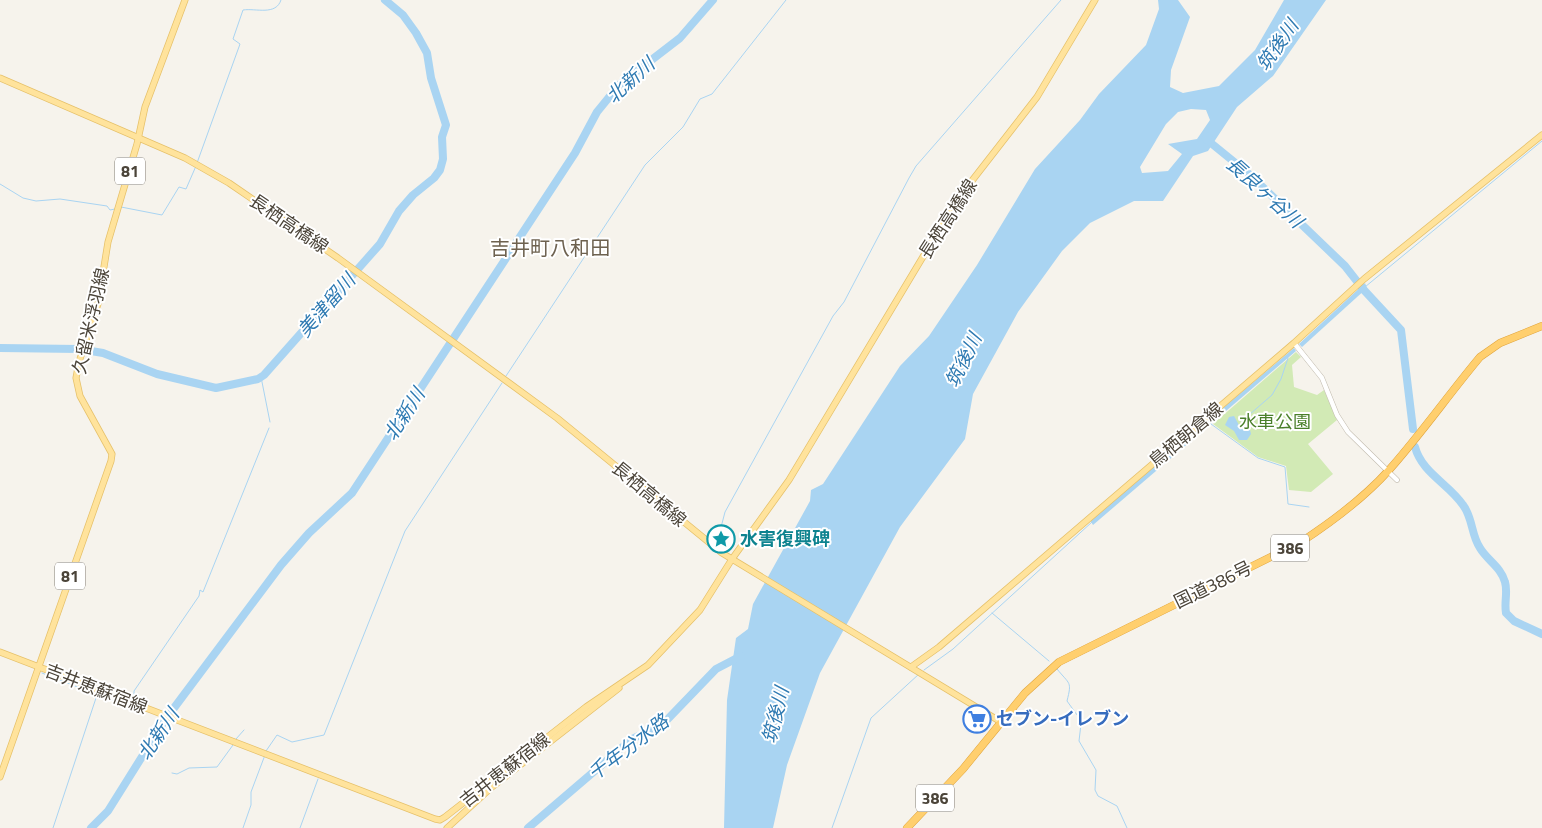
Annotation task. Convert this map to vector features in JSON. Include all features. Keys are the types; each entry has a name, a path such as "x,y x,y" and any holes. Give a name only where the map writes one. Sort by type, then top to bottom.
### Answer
{"highway":[{"name":"国道386号","path":"907,828 963,769 1036,681 1059,662 1301,542 1346,511 1388,471 1480,357 1500,343 1542,326"}],"main road":[{"name":"久留米浮羽線","path":"0,777 112,454 80,396 76,378 79,362 98,304 108,242 121,204 145,107 185,0"},
{"name":"長栖高橋線","path":"0,78 198,166 258,202 362,275 593,447 682,522 734,561 789,480 957,200 1037,97 1095,0"},
{"name":"鳥栖朝倉線","path":"911,667 940,647 1295,344 1364,279 1542,135"},
{"path":"734,561 1001,722"},
{"name":"吉井恵蘇宿線","path":"0,652 440,820 579,712 623,684 662,652 686,627 734,561"},
{"path":"447,828 492,787 614,693 623,684"}],"street":[{"path":"1295,344 1324,382 1337,415 1348,432 1397,480"}],"green space":[{"name":"水車公園","path":"1296,352 1301,357 1292,365 1294,387 1317,395 1324,390 1337,420 1308,444 1333,474 1311,492 1289,490 1286,466 1258,457 1213,424"}],"water":[{"name":"筑後川","path":"1158,0 1178,0 1190,17 1171,70 1170,87 1183,93 1219,86 1255,50 1284,0 1326,0 1273,76 1237,107 1208,151 1193,156 1163,201 1134,201 1090,223 1062,251 1018,312 973,394 965,439 900,527 820,673 787,765 773,828 724,828 727,700 736,638 748,629 753,604 810,501 811,490 823,484 900,366 929,336 977,265 1035,169 1080,120 1099,94 1146,45 1159,9","holes":["1191,109 1206,110 1210,120 1197,139 1168,144 1182,154 1168,171 1142,173 1140,167 1166,124 1178,112"]},
{"path":"1365,283 1367,288 1302,347 1299,344"},
{"path":"1294,348 1296,351 1093,525 1090,520"},
{"path":"1234,416 1240,427 1250,430 1251,434 1247,440 1239,440 1234,431 1225,425 1229,417"}],"waterway":[{"path":"197,163 240,44 233,39 243,10 270,10 275,8 281,0"},
{"name":"美津留川","path":"0,348 79,349 103,353 157,374 216,388 258,379 264,375 380,244 399,211 440,170 443,159 442,137 446,125 431,78 427,53 403,15 385,0"},
{"name":"北新川","path":"91,828 108,811 165,720 281,565 309,533 352,493 575,153 597,112 619,85 680,38 713,0"},
{"path":"506,376 645,165 683,127 700,99 712,94 786,0"},
{"path":"720,544 719,535 725,512 833,316 844,302 916,166 1061,0"},
{"name":"長良ヶ谷川","path":"1208,137 1206,139 1249,174 1345,266 1363,289 1401,330 1413,429"},
{"path":"1365,287 1542,141"},
{"path":"121,207 162,215 179,187 186,189 196,166"},
{"path":"0,184 23,198 36,201 60,199 107,206 110,210 115,209"},
{"path":"1242,421 1272,395 1281,379 1288,358"},
{"path":"261,377 270,422"},
{"path":"266,751 277,735 292,742 324,735 405,531 502,383"},
{"path":"1211,424 1258,458 1285,467 1288,504 1309,507"},
{"path":"134,698 134,691 199,596 200,590 203,592 269,428"},
{"path":"1415,447 1423,464 1463,505 1469,515 1477,543 1503,577 1506,590 1506,613 1514,621 1542,634"},
{"path":"924,670 953,649 1092,522"},
{"path":"992,613 1049,661"},
{"name":"千年分水路","path":"528,828 632,739 663,724 716,669 741,656"},
{"path":"1057,669 1069,684 1067,701 1080,719"},
{"path":"42,673 128,707"},
{"path":"832,828 871,718 919,674"},
{"path":"53,828 97,695"},
{"path":"1081,724 1079,741 1096,770 1095,790 1098,796 1117,806 1127,828"},
{"path":"236,739 244,730"},
{"path":"172,773 177,774 189,768 217,767 233,745"},
{"path":"243,828 251,805 251,792 265,755"},
{"path":"300,828 318,779"}],"place":[{"name":"水害復興碑","path":"721,539"},
{"name":"セブン-イレブン","path":"977,719"}],"district":[{"name":"吉井町八和田","path":"550,248"}]}
